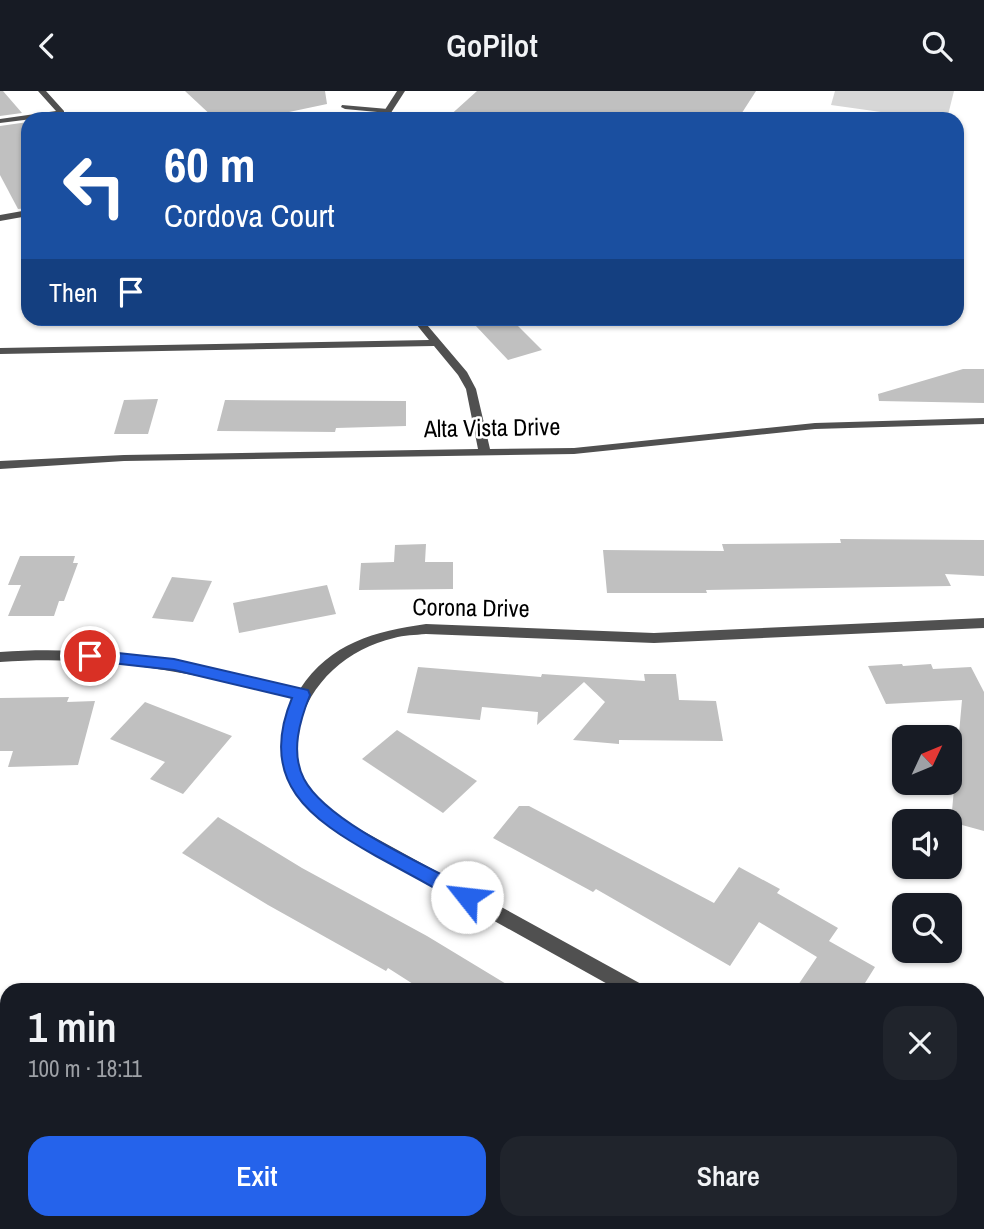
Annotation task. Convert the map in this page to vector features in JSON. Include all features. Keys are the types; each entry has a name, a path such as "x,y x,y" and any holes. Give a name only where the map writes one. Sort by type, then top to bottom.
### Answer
{"street":[{"path":"42,91 60,112"},
{"path":"388,112 401,91"},
{"path":"345,107 371,112"},
{"path":"0,121 21,118"},
{"path":"0,218 21,214"},
{"path":"423,326 463,374 471,389 485,454"},
{"path":"0,351 437,343"},
{"name":"Alta Vista Drive","path":"0,465 124,458 485,454 617,448 815,426 984,421"},
{"name":"Corona Drive","path":"623,983 346,830 315,807 295,780 289,750 292,719 302,695 326,668 356,647 390,634 426,629 654,638 984,623"},
{"path":"0,657 63,654 151,661 302,695"}],"shaded area":[{"path":"835,91 954,91 949,112 881,112 831,105"}],"building":[{"path":"0,91 3,91 21,113 0,116"},
{"path":"185,91 325,91 327,104 289,112 208,112"},
{"path":"477,91 756,91 742,112 454,112"},
{"path":"21,123 21,209 18,209 0,175 0,126"},
{"path":"476,326 518,326 542,350 508,360"},
{"path":"963,369 984,369 984,403 879,401 878,394"},
{"path":"158,399 148,434 114,434 124,400"},
{"path":"225,400 406,401 406,426 336,428 335,432 217,431"},
{"path":"840,539 984,540 984,576 945,574 951,586 607,593 603,550 724,551 722,544 841,543"},
{"path":"426,544 425,562 453,562 453,589 359,590 361,563 394,562 395,545"},
{"path":"20,556 75,556 73,563 78,563 64,601 59,601 54,616 8,616 21,585 8,585"},
{"path":"172,577 212,581 193,622 152,618"},
{"path":"327,585 336,614 239,633 233,603"},
{"path":"931,664 933,669 971,667 984,692 984,831 962,825 962,809 952,809 953,795 962,795 962,725 960,725 962,700 886,704 868,666"},
{"path":"418,667 541,677 542,674 645,681 644,674 676,674 679,700 716,701 723,741 619,740 619,744 573,740 605,702 584,682 537,725 538,712 482,707 480,720 407,713"},
{"path":"69,697 67,702 95,701 78,765 8,767 13,751 0,751 0,698"},
{"path":"145,702 232,736 183,794 150,779 165,762 110,739"},
{"path":"397,730 477,781 443,813 362,759"},
{"path":"519,806 529,806 714,903 739,867 780,889 777,893 838,928 829,941 875,967 865,983 799,983 817,957 759,922 730,966 596,889 593,892 493,838"},
{"path":"218,817 505,983 411,983 268,905 182,853"}],"route":[{"path":"90,656 174,664 302,695 292,719 289,750 295,780 315,807 346,830 467,897"}]}
